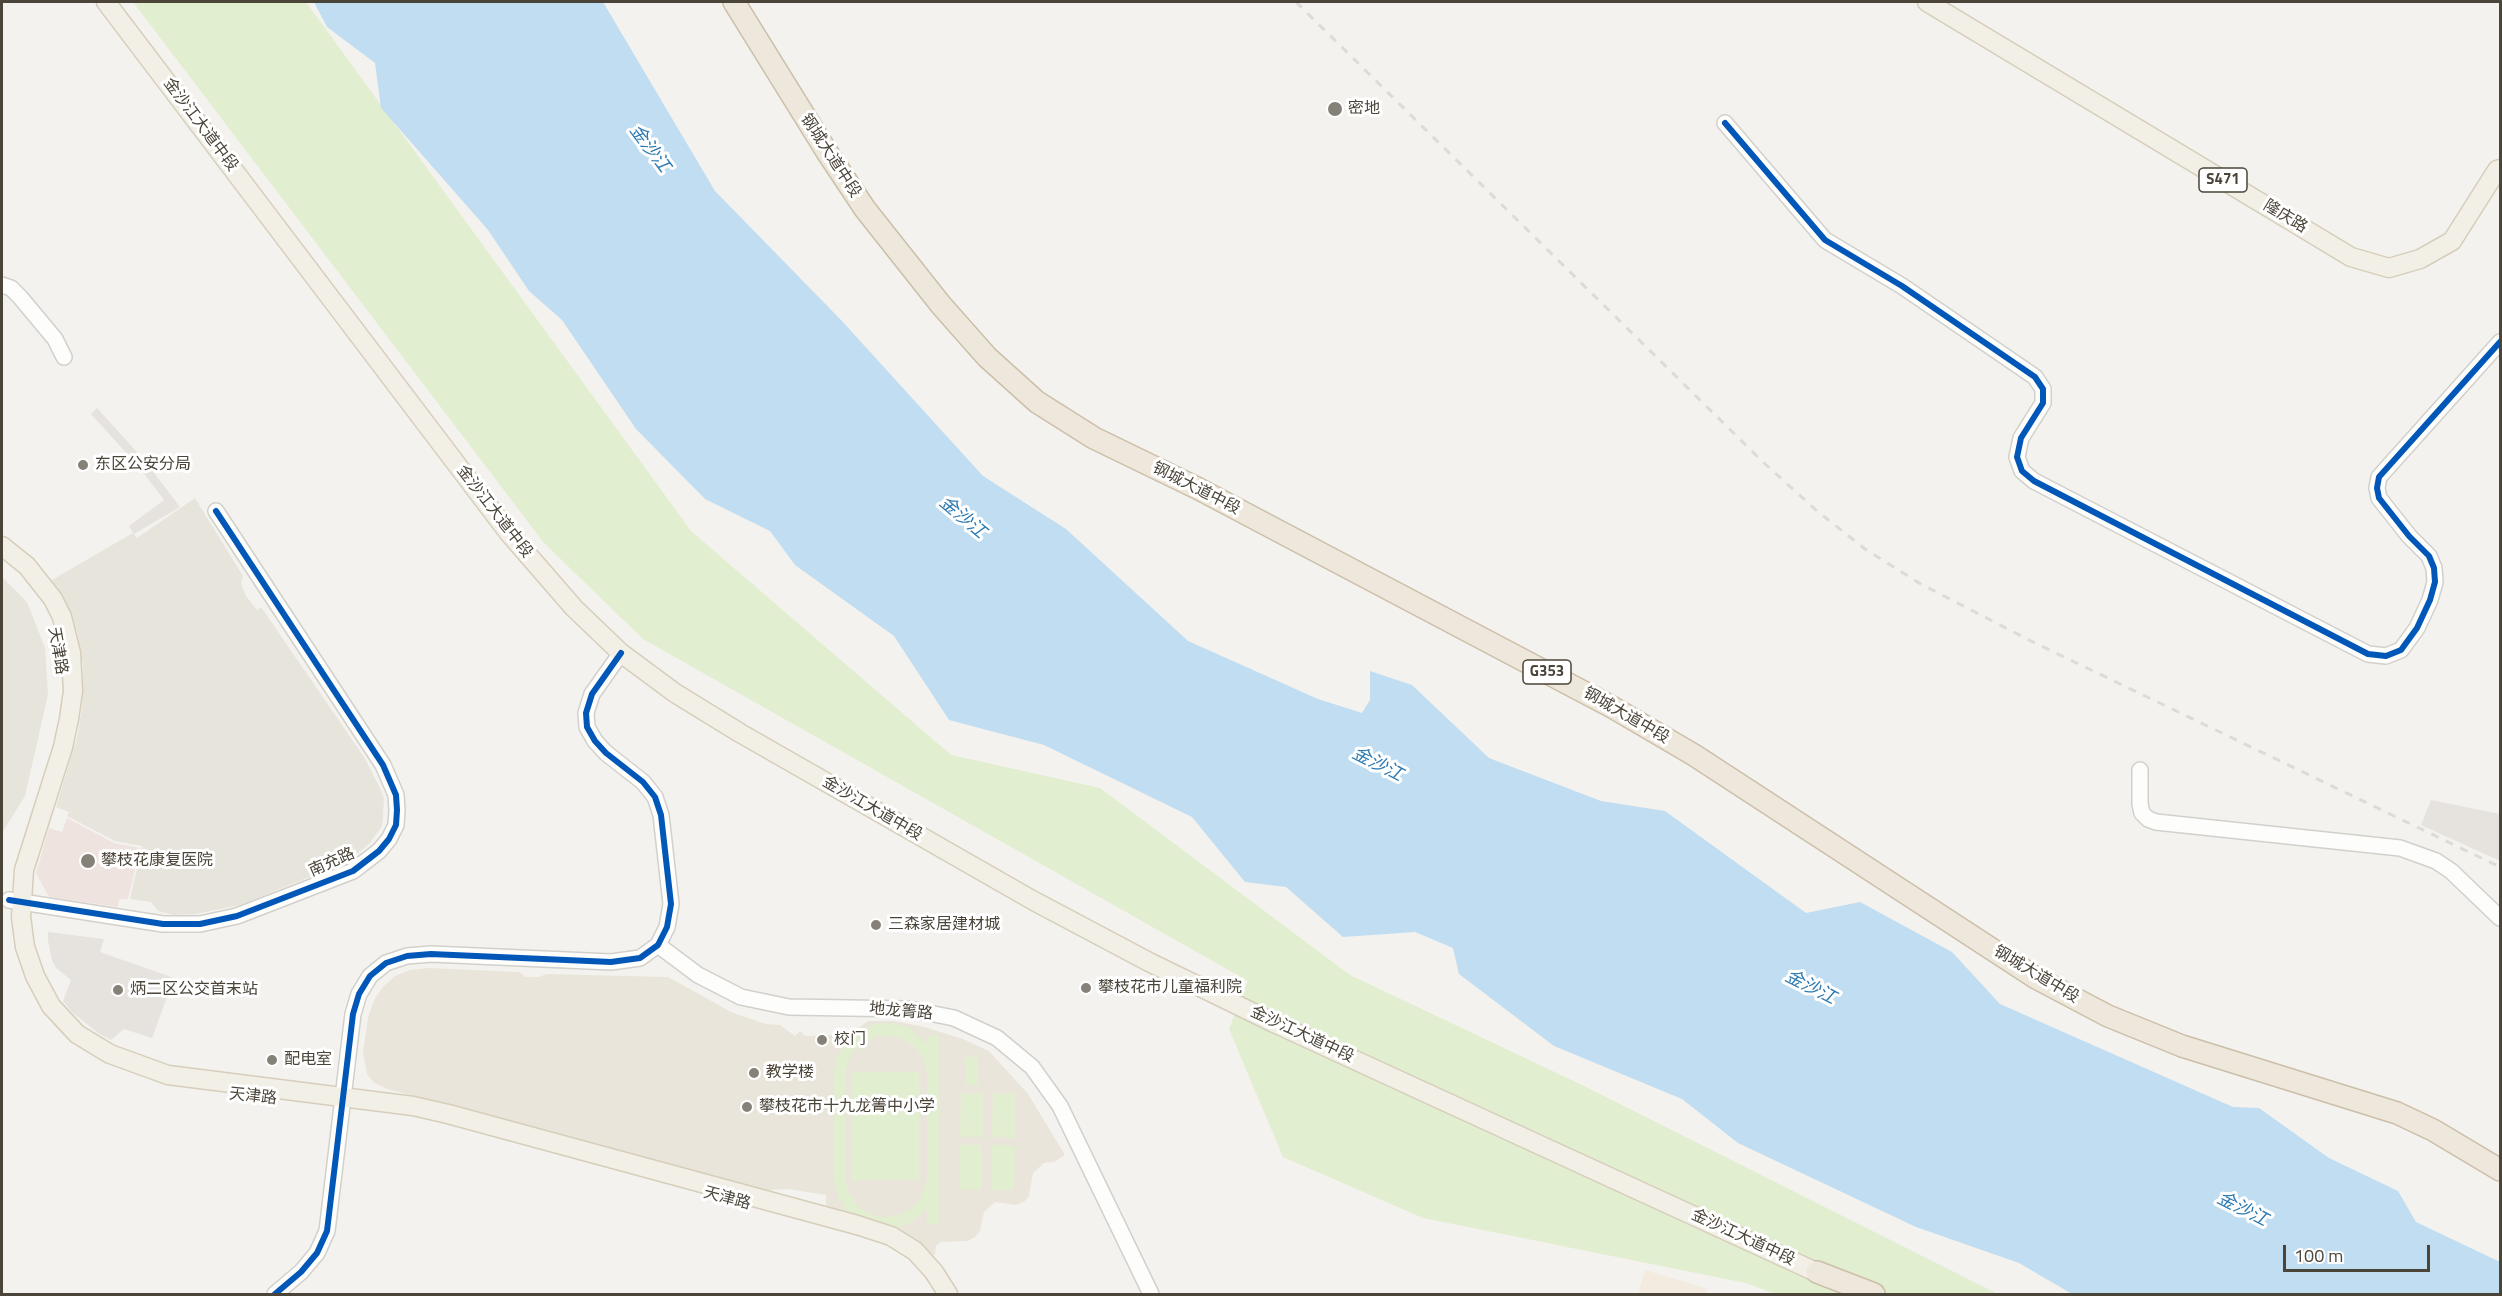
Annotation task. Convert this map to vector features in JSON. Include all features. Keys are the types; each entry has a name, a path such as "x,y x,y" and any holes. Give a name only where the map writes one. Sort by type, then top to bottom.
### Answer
{"highway":[{"name":"钢城大道中段","path":"734,2 826,152 865,209 941,306 987,357 1037,402 1094,438 1197,489 1612,707 1694,755 2036,978 2108,1016 2182,1046 2397,1113 2433,1130 2500,1170"},
{"path":"1817,1272 1874,1294"}],"main road":[{"name":"金沙江大道中段","path":"106,2 508,532 574,608 621,653 675,693 740,733 1034,901 1149,962 1272,1022 1863,1294"},
{"name":"隆庆路","path":"1927,2 2351,257 2389,268 2420,259 2452,241 2500,165"},
{"path":"2,546 27,566 53,599 68,635 73,672 69,718 63,747 15,901"},
{"name":"天津路","path":"2,560 33,588 44,604 57,637 63,672 57,726 14,868 13,949 24,981 42,1013 55,1028 86,1054 124,1074 166,1085 342,1102 455,1125 855,1233 887,1246 908,1259 926,1278 936,1294"},
{"path":"342,1102 413,1106 484,1122 876,1231 904,1243 915,1251 934,1272 948,1294"}],"street":[{"path":"1725,123 1825,240 1902,285 2035,377 2043,389 2043,403 2021,438 2017,457 2022,471 2034,482 2368,654 2386,656 2401,650 2417,628 2430,600 2435,582 2434,568 2429,556 2409,536 2379,498 2377,488 2379,477 2500,342"},
{"path":"2,272 55,339 64,357"},
{"path":"2,285 11,288 20,297"},
{"name":"南充路","path":"15,901 163,924 200,924 237,916 353,871 379,851 396,825 396,795 387,772 216,511"},
{"path":"275,1294 301,1272 317,1252 327,1231 353,1014 359,994 370,976 386,963 407,956 432,954 612,962 640,958 658,945 667,927 671,904 661,815 655,797 643,782 606,753 587,728 586,712 592,694 621,653"},
{"path":"2140,770 2140,804 2142,813 2148,819 2156,822 2400,848 2428,858 2451,871 2500,918"},
{"name":"地龙箐路","path":"658,945 698,975 741,998 789,1007 909,1009 954,1018 997,1038 1032,1067 1060,1106 1151,1294"}],"shaded area":[{"path":"97,408 146,462 180,507 134,534 129,526 164,500 139,467 91,414"},
{"path":"195,498 243,576 241,584 246,596 257,610 261,607 364,757 384,798 382,826 370,843 357,854 355,851 347,852 339,857 339,865 240,905 196,914 173,915 158,911 151,902 130,899 142,846 115,841 67,816 69,812 56,807 78,734 82,707 83,666 77,632 70,614 50,581 133,533 137,538"},
{"path":"2,577 27,602 45,648 48,695 25,796 2,833"},
{"path":"2431,800 2500,814 2500,861 2421,825"},
{"name":"攀枝花康复医院","path":"67,818 114,843 140,848 128,899 119,899 118,907 49,897 36,873 49,828 62,832"},
{"name":"炳二区公交首末站","path":"48,932 104,939 100,952 174,978 152,1038 124,1029 111,1040 98,1033 73,1013 63,1001 71,980 56,968 52,960"},
{"name":"攀枝花市十九龙箐中小学","path":"429,968 519,972 526,977 539,977 546,974 668,977 733,1013 766,1024 780,1025 795,1036 800,1031 805,1036 839,1035 844,1030 849,1035 868,1021 894,1021 924,1027 963,1039 989,1051 1028,1094 1065,1155 1054,1162 1044,1163 1033,1173 1029,1196 1024,1202 1015,1205 995,1202 984,1212 980,1231 975,1237 968,1241 941,1242 936,1246 935,1255 826,1214 826,1195 788,1189 771,1190 752,1195 387,1089 373,1082 367,1074 363,1052 368,1018 374,1000 395,976 410,970"},
{"path":"1645,1270 1708,1289 1706,1294 1638,1294"}],"green space":[{"path":"133,2 306,2 691,531 951,755 1100,788 1350,975 1582,1085 1998,1294 1775,1294 1746,1283 1423,1218 1283,1157 1229,1029 1248,981 643,639 544,543"},
{"path":"893,1023 910,1028 927,1044 928,1036 939,1036 939,1224 927,1224 927,1209 913,1221 897,1228 879,1229 862,1223 847,1213 838,1197 834,1180 834,1073 837,1057 845,1043 858,1031 875,1024","holes":["877,1036 891,1036 905,1040 916,1048 924,1061 927,1074 927,1178 918,1202 908,1211 895,1216 880,1217 867,1213 856,1204 848,1192 845,1178 845,1075 854,1051 864,1042"]},
{"path":"965,1057 978,1057 978,1085 965,1085"},
{"path":"852,1072 919,1072 919,1180 852,1180"},
{"path":"961,1093 983,1093 983,1137 960,1137"},
{"path":"993,1093 1015,1093 1015,1138 992,1137"},
{"path":"960,1145 982,1145 982,1190 960,1189"},
{"path":"992,1145 1015,1146 1014,1190 992,1190"}],"water":[{"name":"金沙江","path":"314,2 603,2 715,191 841,320 983,476 1066,529 1188,641 1318,699 1362,713 1370,700 1370,671 1412,685 1489,758 1601,801 1665,811 1806,913 1860,902 1952,952 2000,1004 2233,1107 2259,1108 2329,1158 2398,1191 2416,1222 2500,1262 2500,1294 2072,1294 2019,1263 1916,1227 1738,1143 1682,1099 1554,1046 1459,974 1453,948 1415,932 1343,937 1286,887 1245,882 1192,817 1044,745 949,720 894,636 795,565 770,531 705,499 636,429 562,320 529,291 488,230 381,108 375,63 327,27"}],"railway":[{"path":"1296,2 1764,463 1816,510 1865,549 1919,583 2031,641 2500,867"}],"cycle path":[{"path":"1725,123 1825,240 1902,286 2035,377 2043,389 2043,403 2021,438 2017,457 2022,471 2034,481 2368,654 2386,656 2401,650 2417,628 2430,600 2435,582 2434,568 2429,556 2409,536 2379,498 2377,488 2379,477 2500,342"},
{"path":"9,900 163,924 200,924 237,916 353,871 379,851 389,839 396,825 396,795 383,765 216,511"},
{"path":"275,1294 301,1272 317,1253 327,1231 353,1014 359,994 370,976 386,963 407,956 431,954 611,962 640,958 658,945 667,927 671,904 661,815 655,797 643,782 606,753 595,741 587,727 586,713 592,694 621,653"}],"place":[{"name":"密地","path":"1335,109"},
{"name":"东区公安分局","path":"83,465"},
{"name":"攀枝花康复医院","path":"88,861"},
{"name":"三森家居建材城","path":"876,925"},
{"name":"攀枝花市儿童福利院","path":"1086,988"},
{"name":"炳二区公交首末站","path":"118,990"},
{"name":"校门","path":"822,1040"},
{"name":"配电室","path":"272,1060"},
{"name":"教学楼","path":"754,1073"},
{"name":"攀枝花市十九龙箐中小学","path":"747,1107"}]}
